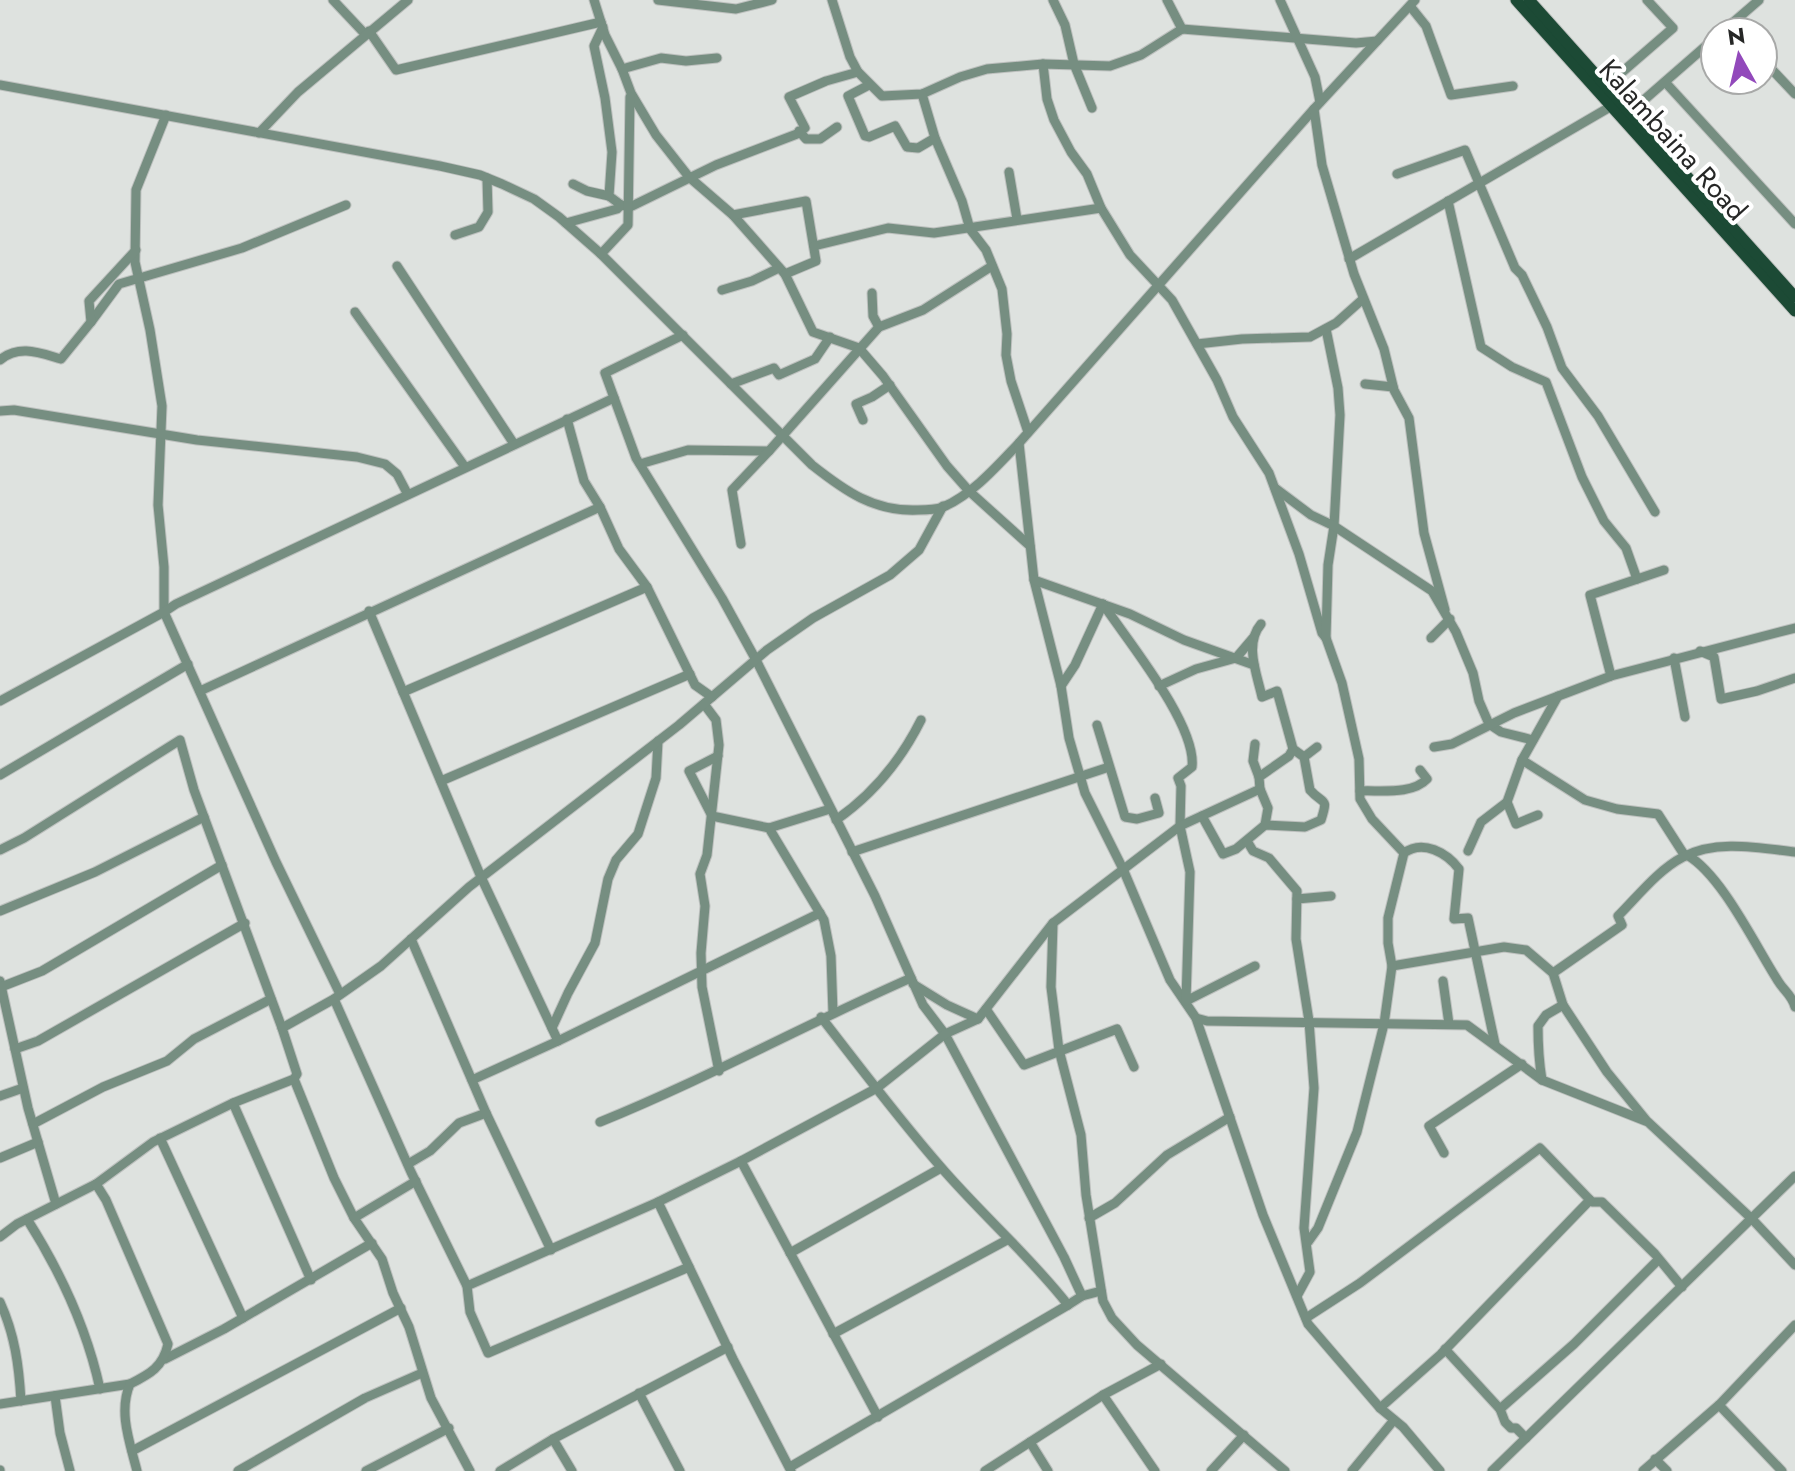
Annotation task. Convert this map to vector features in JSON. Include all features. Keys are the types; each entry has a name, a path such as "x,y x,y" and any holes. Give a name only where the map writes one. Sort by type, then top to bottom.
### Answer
{"main road":[{"name":"Kalambaina Road","path":"1516,0 1795,311"},
{"path":"1529,0 1795,297"}],"street":[{"path":"333,0 367,33 396,70 602,25"},
{"path":"259,133 298,92 408,0"},
{"path":"594,0 631,93 656,135 689,177 733,215 782,271 813,332 859,348 890,385 947,466 969,491 1030,546"},
{"path":"658,0 720,4 736,9 772,0"},
{"path":"832,0 850,57 858,72 882,96 922,94 987,69 1043,64 1110,66 1141,55 1182,29 1356,43 1377,41"},
{"path":"1053,0 1065,25 1074,64 1092,108"},
{"path":"1167,0 1182,29"},
{"path":"1280,0 1315,77 1322,165 1349,259 1384,349 1393,387 1409,418 1424,533 1448,615 1473,673 1479,701 1489,724 1501,732 1533,740"},
{"path":"1606,86 1673,28 1647,0"},
{"path":"1744,16 1759,0"},
{"path":"0,85 440,166 487,178 534,199 601,254 812,465 845,491 874,506 906,511 943,506 969,491 1019,443 1317,105 1412,3 1426,26 1451,95 1513,86"},
{"path":"602,25 594,46 612,152 609,196"},
{"path":"1629,113 1699,52"},
{"path":"622,69 661,58 686,61 717,58"},
{"path":"1043,64 1047,99 1054,120 1091,182 1101,208 1130,255 1172,300 1217,380 1233,417 1269,473 1299,554 1322,633 1342,683 1359,759 1360,799 1372,819 1404,853"},
{"path":"566,223 626,206 805,128 789,97 826,81 858,72"},
{"path":"1779,77 1795,94"},
{"path":"1665,82 1795,224"},
{"path":"869,85 848,96 865,136 895,126 907,147 918,148 935,138"},
{"path":"601,254 628,225 626,206 631,93"},
{"path":"922,94 935,138 962,201 970,229 986,250 1002,289 1006,355 1028,432"},
{"path":"1349,259 1610,107"},
{"path":"166,115 136,190 139,278 162,406 158,505 164,567 164,612 337,996 408,1164 467,1286 470,1312 488,1353 689,1267"},
{"path":"799,131 806,139 820,139 837,127"},
{"path":"1397,174 1465,150 1515,268 1522,275 1547,327 1562,368 1598,416 1655,512"},
{"path":"1009,172 1017,219"},
{"path":"455,235 479,227 488,212 487,178"},
{"path":"573,184 609,196 626,206"},
{"path":"722,290 814,263 816,259 806,201 733,215"},
{"path":"1448,201 1481,347 1512,367 1546,382 1582,477 1604,521 1626,548 1637,579"},
{"path":"0,360 10,352 33,350 61,359 119,284 242,248 346,205"},
{"path":"814,246 888,228 934,233 1101,208"},
{"path":"91,322 89,301 136,250"},
{"path":"397,266 514,444"},
{"path":"741,544 732,490 784,436 859,348 879,327 923,310 992,266"},
{"path":"872,293 873,316 879,327"},
{"path":"1197,344 1310,337 1326,329 1363,299"},
{"path":"355,312 465,467"},
{"path":"1326,329 1340,415 1334,526 1328,565 1326,638"},
{"path":"683,335 605,373 640,464 756,660 852,852 923,1005 945,1034 1082,1296"},
{"path":"731,384 774,368 779,375 815,359 830,337"},
{"path":"1365,384 1393,387"},
{"path":"863,420 856,404 890,385"},
{"path":"0,701 176,604 614,398"},
{"path":"0,411 14,410 268,449 357,457 385,464 397,474 407,493"},
{"path":"567,419 584,481 619,549 647,587 695,685 708,701 716,720 718,756 712,816 707,855 700,874 705,906 702,987 719,1071"},
{"path":"1019,443 1034,580 1080,778 1170,980 1196,1018 1263,1215 1306,1318 1380,1408 1403,1427 1440,1471"},
{"path":"640,464 688,450 769,451"},
{"path":"1275,488 1311,515 1334,526 1432,591 1448,615"},
{"path":"282,1028 381,966 481,877 658,741 756,660 813,618 890,575 919,550 943,506"},
{"path":"200,691 600,507"},
{"path":"1611,676 1590,595 1664,570"},
{"path":"1034,580 1103,604 1254,665"},
{"path":"403,692 647,587"},
{"path":"1061,686 1075,665 1103,604"},
{"path":"1103,604 1179,719 1193,755 1192,767 1178,778 1181,786 1180,826 1190,872 1186,1001"},
{"path":"369,611 481,877 558,1041"},
{"path":"1431,638 1448,615"},
{"path":"1159,686 1196,669 1236,658 1261,624"},
{"path":"1434,747 1452,744 1489,724 1611,676 1795,628"},
{"path":"1202,816 1223,854 1247,841 1250,835 1265,825 1305,827 1321,820 1326,804 1310,790 1304,757 1293,749 1277,691 1262,697 1254,665 1253,638"},
{"path":"1700,651 1714,657 1721,699 1795,678"},
{"path":"1674,658 1685,717"},
{"path":"0,775 188,664"},
{"path":"441,781 690,674"},
{"path":"1468,851 1481,822 1507,802 1522,760 1558,696"},
{"path":"836,820 856,806 880,782 921,720"},
{"path":"1097,725 1125,817 1137,819 1159,813 1155,798"},
{"path":"0,850 180,740 204,817 245,923 297,1074 294,1079 233,1103 160,1138 96,1184 27,1219 0,1237"},
{"path":"547,1046 568,993 595,943 608,879 616,860 638,834 656,778 658,741"},
{"path":"1255,744 1253,761 1268,808 1265,825"},
{"path":"1304,757 1317,747"},
{"path":"1259,777 1289,756 1293,749"},
{"path":"712,816 689,771 718,756"},
{"path":"1522,760 1585,800 1617,809 1658,814 1686,856 1702,867 1727,900 1780,985 1792,997 1795,1007"},
{"path":"852,852 1109,767"},
{"path":"1360,791 1406,789 1422,785 1427,779 1420,770"},
{"path":"467,1286 658,1202 877,1088 945,1034 978,1019 1053,923 1180,826 1260,789"},
{"path":"1507,802 1516,824 1538,815"},
{"path":"712,816 769,828 830,809"},
{"path":"0,911 95,872 204,817"},
{"path":"769,828 824,920 831,956 833,1013"},
{"path":"1247,841 1253,851 1269,858 1297,891 1296,939 1309,1021 1314,1088 1304,1228 1310,1272 1297,1296"},
{"path":"1553,973 1622,925 1618,916 1648,885 1686,856 1735,846 1795,852"},
{"path":"1308,1242 1318,1228 1357,1132 1384,1024 1392,966 1388,918 1404,853 1412,847 1426,847 1448,855 1459,869 1454,919 1468,918 1495,1044"},
{"path":"56,1204 23,1088 1,984 42,971 222,865"},
{"path":"1297,899 1331,896"},
{"path":"472,1080 820,913"},
{"path":"15,1049 38,1041 245,923"},
{"path":"1053,923 1051,987 1059,1051 1081,1135 1089,1218 1101,1291 1112,1318 1137,1345 1285,1471"},
{"path":"411,939 486,1113 551,1250"},
{"path":"1392,966 1504,947 1526,950 1553,973 1563,1005 1607,1072 1648,1122 1752,1219 1795,1265"},
{"path":"1186,1001 1255,966"},
{"path":"600,1122 719,1071 821,1017 912,981"},
{"path":"912,981 947,1005 978,1019"},
{"path":"1443,981 1449,1024"},
{"path":"33,1124 103,1087 167,1061 194,1039 271,999"},
{"path":"1542,1080 1537,1053 1540,1041 1538,1026 1546,1015 1563,1005"},
{"path":"986,1009 1024,1065 1117,1029 1134,1067"},
{"path":"821,1017 941,1168 1007,1240 1040,1269 1068,1305"},
{"path":"1196,1018 1207,1021 1467,1025 1542,1080 1648,1122"},
{"path":"1444,1153 1429,1126 1522,1064"},
{"path":"294,1079 334,1178 354,1218 382,1259 409,1327 431,1398 470,1471"},
{"path":"0,1096 23,1088"},
{"path":"233,1103 311,1280"},
{"path":"408,1164 430,1151 459,1123 486,1113"},
{"path":"1089,1218 1115,1203 1167,1155 1230,1117"},
{"path":"160,1138 243,1318"},
{"path":"0,1158 38,1142"},
{"path":"1306,1318 1360,1283 1449,1213 1540,1148 1590,1200 1602,1202 1682,1287"},
{"path":"741,1161 878,1417"},
{"path":"790,1253 941,1168"},
{"path":"1492,1471 1795,1176"},
{"path":"354,1218 416,1181"},
{"path":"96,1184 106,1200 168,1344 165,1359"},
{"path":"1380,1408 1445,1349 1590,1200"},
{"path":"658,1202 790,1469 1082,1296 1101,1291"},
{"path":"27,1219 47,1250 67,1293 93,1357 100,1389"},
{"path":"833,1334 1007,1240"},
{"path":"0,1404 130,1384 149,1375 165,1359 311,1280 372,1243"},
{"path":"1500,1409 1574,1344 1658,1260"},
{"path":"0,1302 9,1320 19,1357 21,1401"},
{"path":"132,1451 401,1308"},
{"path":"1643,1471 1719,1405 1795,1325"},
{"path":"500,1471 553,1439 728,1347"},
{"path":"1445,1349 1500,1409 1505,1422 1526,1438"},
{"path":"985,1471 1103,1395 1161,1364"},
{"path":"238,1471 365,1398 422,1373"},
{"path":"130,1384 125,1397 127,1431 137,1471"},
{"path":"639,1393 680,1471"},
{"path":"1103,1395 1155,1471"},
{"path":"55,1396 70,1471"},
{"path":"1719,1405 1782,1471"},
{"path":"1352,1471 1394,1420"},
{"path":"366,1471 449,1428"},
{"path":"1211,1471 1244,1435"},
{"path":"553,1439 572,1471"},
{"path":"1030,1442 1048,1471"},
{"path":"1655,1459 1667,1471"}]}
